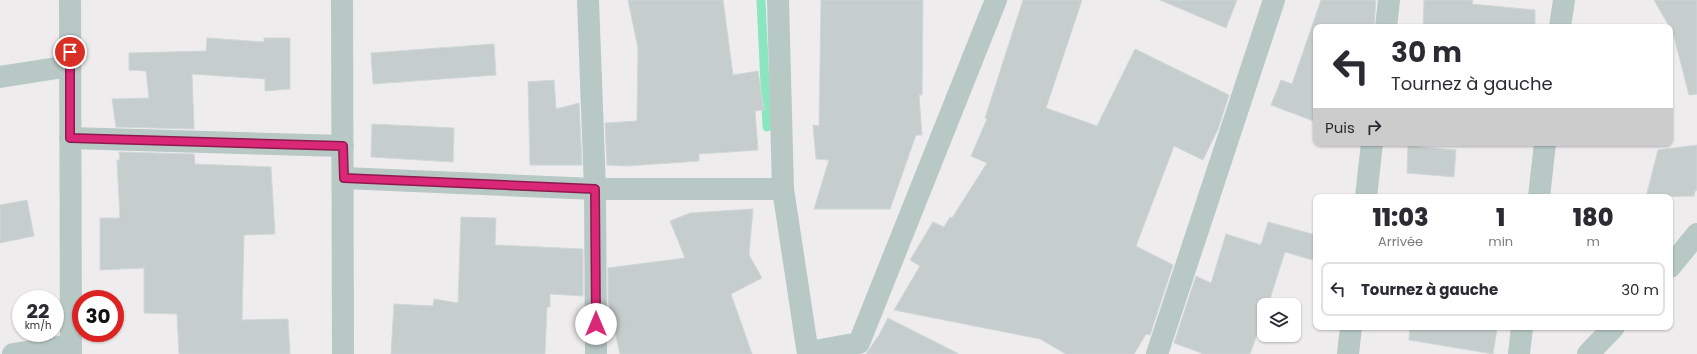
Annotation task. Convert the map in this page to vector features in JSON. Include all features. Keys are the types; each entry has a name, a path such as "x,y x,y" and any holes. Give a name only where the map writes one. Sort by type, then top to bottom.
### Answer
{"street":[{"path":"13,354 71,349 70,0"},
{"path":"342,0 344,178 343,354"},
{"path":"588,0 595,189 596,354"},
{"path":"778,0 783,189 809,353 859,343 996,0"},
{"path":"1157,354 1274,0"},
{"path":"1386,24 1389,0"},
{"path":"1560,24 1564,0"},
{"path":"0,77 70,66"},
{"path":"70,138 343,146"},
{"path":"1366,194 1372,146"},
{"path":"1539,194 1546,146"},
{"path":"344,178 595,189 783,189"},
{"path":"1673,263 1697,234"},
{"path":"1348,354 1351,330"},
{"path":"1519,354 1522,330"},
{"path":"1588,354 1611,330"}],"building":[{"path":"628,0 723,0 733,75 758,71 764,110 755,111 758,150 699,154 699,161 627,166 607,165 605,123 637,121 638,48"},
{"path":"821,0 923,0 922,95 919,95 922,135 916,135 890,209 814,209 829,160 816,159 813,125 819,126"},
{"path":"1023,0 1082,0 1046,108 1097,126 1135,49 1229,95 1218,129 1203,160 1174,146 1136,246 1173,265 1150,335 1146,334 1134,354 1066,354 1040,339 894,310 920,266 910,260 933,222 944,227 950,217 952,218 987,163 971,156 987,119 985,118"},
{"path":"1160,0 1237,0 1226,28"},
{"path":"1321,0 1376,0 1374,24 1313,24 1313,121 1271,105 1281,80 1292,84"},
{"path":"1424,0 1473,0 1472,4 1535,10 1535,24 1423,24"},
{"path":"1654,0 1697,0 1697,94 1689,95 1673,33 1673,24 1668,24"},
{"path":"207,38 264,42 264,38 290,38 290,89 265,91 265,79 192,74 194,129 116,127 112,99 149,98 146,71 129,70 129,53 206,51"},
{"path":"494,44 496,75 373,84 371,53"},
{"path":"554,80 556,109 579,103 582,165 530,165 528,82"},
{"path":"372,124 454,128 453,162 371,157"},
{"path":"1697,145 1697,190 1695,191 1694,196 1673,196 1673,194 1647,194 1658,150"},
{"path":"1408,146 1456,150 1454,177 1407,173"},
{"path":"119,152 194,154 195,164 271,167 275,234 244,235 242,320 288,319 290,354 179,354 177,314 144,313 144,268 100,270 100,218 120,218 117,160 120,160"},
{"path":"27,200 34,236 0,243 0,205"},
{"path":"753,209 749,255 762,278 731,294 752,354 620,354 608,300 608,268 685,258 670,221 690,213"},
{"path":"461,217 496,218 495,245 583,249 583,296 550,294 550,307 547,307 545,354 391,354 394,304 433,306 434,299 458,303"},
{"path":"1268,222 1313,234 1313,260 1285,252 1270,298 1257,298 1257,334 1250,354 1204,354 1174,343 1196,276 1211,283 1226,234 1261,245"},
{"path":"888,318 959,354 866,354"},
{"path":"1410,330 1497,330 1493,354 1409,340"}],"waterway":[{"path":"761,0 767,127"}],"route":[{"path":"70,52 70,138 343,146 344,178 595,189 596,324"}]}
